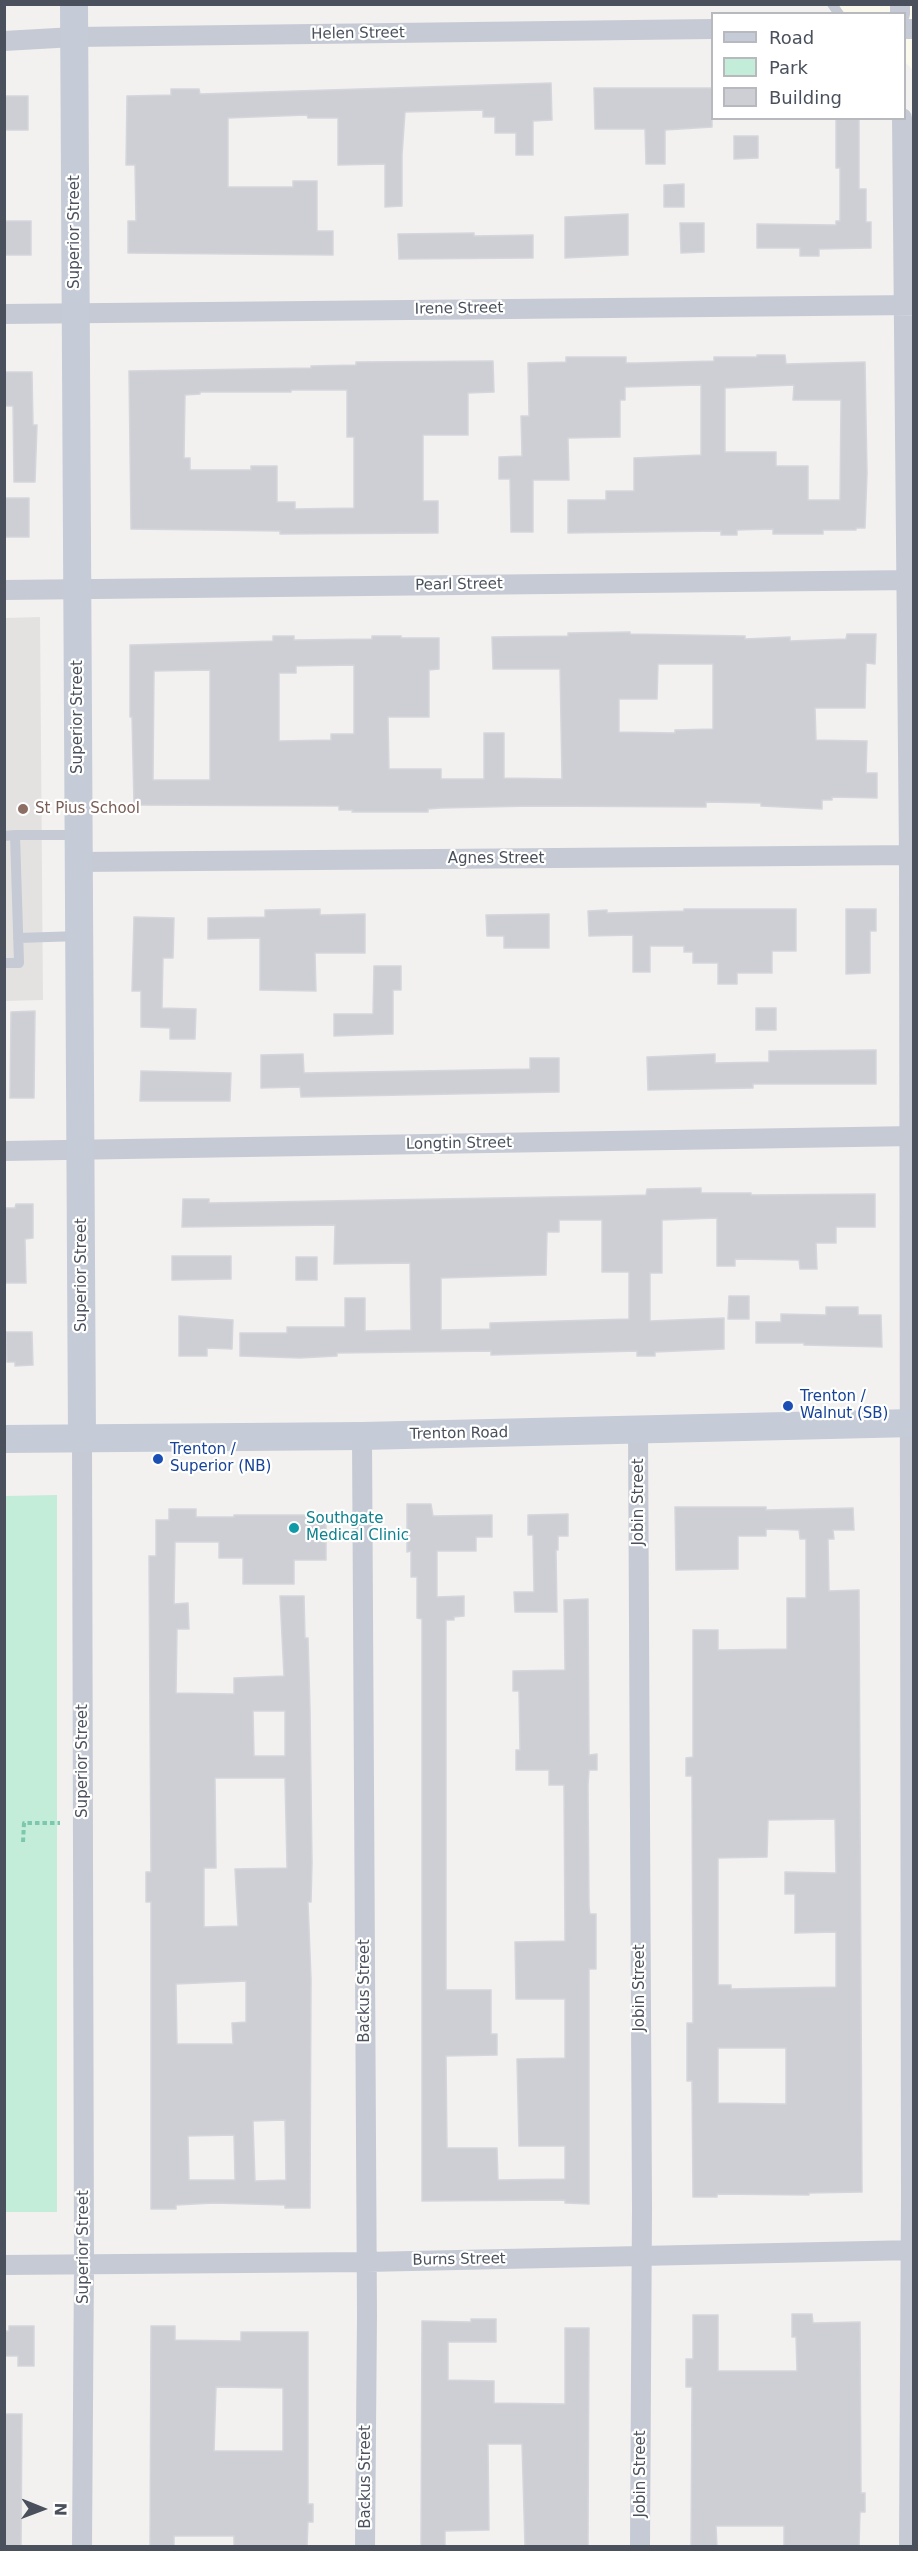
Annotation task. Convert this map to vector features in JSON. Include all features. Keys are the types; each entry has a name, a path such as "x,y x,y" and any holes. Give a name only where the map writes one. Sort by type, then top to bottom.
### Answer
{"street":[{"name":"Superior Street","path":"74,4 82,1150 84,2265 82,2547"},
{"name":"Helen Street","path":"4,41 74,37 711,29"},
{"path":"902,120 909,305 911,855 912,2250 909,2547"},
{"name":"Irene Street","path":"4,314 909,305"},
{"name":"Pearl Street","path":"4,590 910,580"},
{"name":"Agnes Street","path":"79,848 911,855"},
{"name":"Longtin Street","path":"4,1151 911,1136"},
{"name":"Trenton Road","path":"4,1439 362,1436 912,1423"},
{"name":"Jobin Street","path":"638,1429 640,2547"},
{"name":"Backus Street","path":"362,1436 365,2547"},
{"name":"Burns Street","path":"4,2265 366,2262 912,2250"}],"lane":[{"path":"4,963 19,963 10,835 79,848"},
{"path":"18,938 80,936"}],"path":[{"path":"23,1842 24,1823 60,1823"}],"shaded area":[{"path":"826,5 913,5 913,70 906,63 906,12 834,12"},
{"name":"St Pius School","path":"40,617 43,1000 5,1001 4,618"}],"green space":[{"path":"57,1495 57,2212 5,2212 5,1496"}],"building":[{"path":"551,83 552,120 533,121 533,155 516,155 516,133 495,133 495,117 483,117 483,110 405,112 402,206 385,207 385,164 338,165 338,118 308,118 307,115 228,118 228,187 293,187 293,181 317,181 317,231 333,231 333,255 128,253 128,221 136,221 135,165 126,165 127,96 171,95 171,89 199,89 200,94"},
{"path":"594,88 711,88 712,127 665,130 665,164 646,164 645,129 595,129"},
{"path":"4,96 28,96 28,130 4,130"},
{"path":"836,120 859,120 859,189 866,189 866,222 871,222 871,248 819,249 819,256 800,256 800,248 757,248 757,224 836,225 836,221 840,221 840,168 836,168"},
{"path":"734,136 758,136 758,158 734,159"},
{"path":"684,184 684,207 664,207 664,185"},
{"path":"628,214 628,255 565,258 565,217"},
{"path":"4,221 31,221 31,255 4,255"},
{"path":"680,223 704,223 704,252 681,253"},
{"path":"474,233 474,236 533,235 533,258 399,259 398,234"},
{"path":"757,355 785,355 786,364 865,362 867,473 865,528 823,530 823,534 773,534 773,529 737,530 737,535 721,535 721,531 568,533 568,500 606,500 606,491 634,491 634,458 701,455 701,385 625,387 625,400 620,400 620,437 568,438 569,480 533,480 533,532 511,532 510,479 499,479 499,457 522,456 521,416 529,416 528,363 566,362 566,357 626,357 626,363 637,363 714,361 714,357 757,357","holes":["794,385 793,400 841,400 840,500 808,500 808,466 776,466 776,452 725,452 725,388"]},
{"path":"493,361 494,392 468,393 468,435 423,435 423,501 438,501 438,533 280,534 280,531 131,529 129,371 311,368 311,366 356,365 356,362","holes":["347,390 347,437 354,437 354,508 295,509 295,502 277,502 277,466 251,466 251,470 190,470 190,458 184,458 185,395 200,394 200,392"]},
{"path":"5,372 32,372 33,425 37,425 35,482 14,482 13,406 5,406"},
{"path":"4,498 29,498 29,537 4,537"},
{"path":"630,632 630,634 745,636 745,639 790,637 790,641 846,639 847,634 876,634 875,664 866,663 865,708 815,708 816,740 867,741 866,773 877,773 877,798 832,797 832,800 822,800 822,809 761,806 761,803 706,802 706,807 531,806 441,808 428,809 428,812 352,812 353,810 339,810 339,806 134,805 130,645 273,641 273,636 294,636 294,640 372,639 372,636 439,638 439,669 429,670 429,717 388,717 389,769 441,769 441,779 484,779 484,733 504,733 504,778 562,779 560,669 493,669 492,637 568,636 568,633","holes":["658,664 713,664 713,729 675,730 675,733 619,732 619,699 657,699","354,665 354,734 331,734 331,740 279,741 279,673 296,673 296,666","210,670 210,780 153,780 154,671"]},
{"path":"320,909 320,915 365,914 365,953 315,953 316,991 260,990 260,938 208,939 208,918 265,917 265,910"},
{"path":"684,909 796,909 796,951 772,951 772,973 737,973 737,984 718,984 718,963 693,963 693,952 684,952 684,946 650,946 650,972 633,972 633,935 589,936 588,911 607,910 607,913 684,911"},
{"path":"846,909 876,909 876,931 870,931 870,973 846,974"},
{"path":"549,914 549,948 504,948 504,936 487,936 486,915"},
{"path":"134,917 174,918 173,958 163,958 162,1008 196,1009 195,1039 170,1039 170,1028 141,1027 141,991 132,991"},
{"path":"374,966 401,966 401,990 393,990 393,1034 334,1036 334,1014 373,1014"},
{"path":"756,1008 776,1008 776,1030 756,1030"},
{"path":"35,1011 34,1098 10,1098 11,1012"},
{"path":"876,1050 876,1084 753,1084 753,1088 648,1090 647,1057 715,1054 715,1063 769,1062 769,1051"},
{"path":"303,1054 304,1073 530,1069 530,1058 559,1058 559,1092 301,1097 300,1087 261,1088 261,1055"},
{"path":"141,1071 231,1073 230,1101 140,1101"},
{"path":"701,1188 701,1193 751,1193 751,1195 875,1194 875,1227 836,1227 836,1243 816,1243 817,1269 800,1269 799,1260 735,1259 735,1266 717,1266 717,1218 662,1220 662,1273 650,1273 650,1321 724,1318 724,1349 655,1352 655,1356 637,1356 637,1351 491,1355 491,1351 337,1353 337,1356 300,1358 240,1356 240,1333 287,1333 287,1327 345,1327 345,1298 365,1298 365,1331 411,1330 410,1263 334,1264 335,1225 182,1227 183,1199 209,1199 209,1203 609,1196 646,1195 647,1189","holes":["559,1220 602,1220 602,1272 629,1272 629,1319 490,1323 490,1329 441,1330 441,1278 546,1275 547,1232 559,1232"]},
{"path":"16,1204 33,1204 33,1238 25,1239 26,1283 4,1283 5,1208 15,1208"},
{"path":"172,1256 231,1256 231,1279 172,1280"},
{"path":"296,1257 317,1257 317,1280 296,1280"},
{"path":"729,1296 749,1296 749,1319 728,1319"},
{"path":"826,1307 858,1307 858,1315 881,1315 882,1347 756,1343 756,1322 781,1322 781,1314 826,1315"},
{"path":"179,1316 233,1320 232,1349 207,1348 207,1356 179,1356"},
{"path":"6,1332 32,1332 33,1365 15,1366 15,1362 7,1362"},
{"path":"407,1504 431,1504 433,1516 492,1515 492,1537 476,1537 476,1551 437,1551 437,1597 464,1596 464,1616 446,1620 446,1990 491,1990 491,2034 497,2034 497,2055 446,2056 447,2148 497,2148 498,2180 565,2179 565,2146 519,2146 517,2059 565,2058 565,1999 516,1999 515,1942 565,1941 564,1785 549,1785 549,1770 516,1770 516,1750 520,1750 519,1691 513,1691 513,1671 565,1670 564,1600 588,1599 589,1755 597,1754 597,1770 589,1770 588,1785 589,1907 590,1914 596,1914 596,1969 589,1969 589,2204 565,2203 565,2200 422,2201 422,1619 417,1618 417,1577 411,1577 411,1551 407,1552"},
{"path":"675,1507 766,1507 766,1510 853,1508 854,1530 833,1530 834,1539 828,1539 829,1591 859,1590 862,2192 809,2193 809,2195 717,2194 717,2197 693,2197 692,2081 687,2081 687,2023 693,2023 692,1776 686,1776 686,1758 693,1757 693,1630 718,1630 718,1650 787,1649 787,1598 806,1598 806,1539 800,1539 799,1530 766,1529 766,1536 738,1536 738,1569 676,1570","holes":["835,1819 836,1873 785,1872 785,1894 795,1894 795,1933 836,1932 836,1987 731,1989 731,1985 718,1985 718,1858 767,1857 768,1820","718,2048 786,2048 786,2104 718,2103"]},
{"path":"169,1509 196,1509 196,1517 326,1515 326,1560 294,1560 294,1584 243,1584 243,1558 219,1558 219,1542 175,1542 174,1604 188,1603 189,1629 177,1629 176,1693 234,1694 234,1678 284,1676 280,1596 304,1596 305,1638 308,1638 312,1863 311,1902 308,1902 311,1979 310,2208 214,2203 176,2205 176,2209 151,2209 151,1902 146,1902 146,1872 151,1872 149,1556 156,1556 156,1520 169,1520","holes":["253,1711 285,1711 285,1756 254,1756","215,1778 285,1778 287,1868 235,1869 238,1926 204,1927 204,1868 216,1868","246,1981 246,2022 232,2023 233,2044 177,2044 176,1984","285,2120 286,2180 255,2181 253,2121","234,2135 235,2180 189,2180 188,2136"]},
{"path":"568,1514 568,1536 558,1536 558,1550 556,1550 557,1612 515,1612 514,1592 534,1592 533,1535 528,1535 528,1515"},
{"path":"792,2314 812,2314 813,2323 860,2322 861,2493 865,2493 865,2512 860,2512 859,2547 784,2547 784,2526 716,2526 717,2547 691,2547 692,2387 686,2387 686,2359 693,2359 693,2315 718,2315 718,2371 797,2371 796,2337 792,2337"},
{"path":"471,2319 496,2319 496,2342 448,2342 448,2380 494,2381 494,2403 565,2404 565,2328 589,2328 588,2547 525,2547 522,2444 488,2444 489,2530 445,2531 445,2547 421,2547 422,2321 471,2322"},
{"path":"9,2326 34,2326 34,2366 18,2366 18,2356 4,2356 4,2331 9,2331"},
{"path":"151,2326 175,2326 175,2340 241,2341 241,2332 308,2332 308,2504 313,2504 313,2522 308,2522 307,2547 234,2547 234,2536 174,2536 174,2547 150,2547","holes":["216,2387 283,2388 283,2451 214,2451"]},
{"path":"4,2414 22,2414 21,2547 4,2547"}],"place":[{"name":"St Pius School","path":"23,809"},
{"name":"Trenton / Walnut (SB)","path":"788,1406"},
{"name":"Trenton / Superior (NB)","path":"158,1459"},
{"name":"Southgate Medical Clinic","path":"294,1528"}]}
